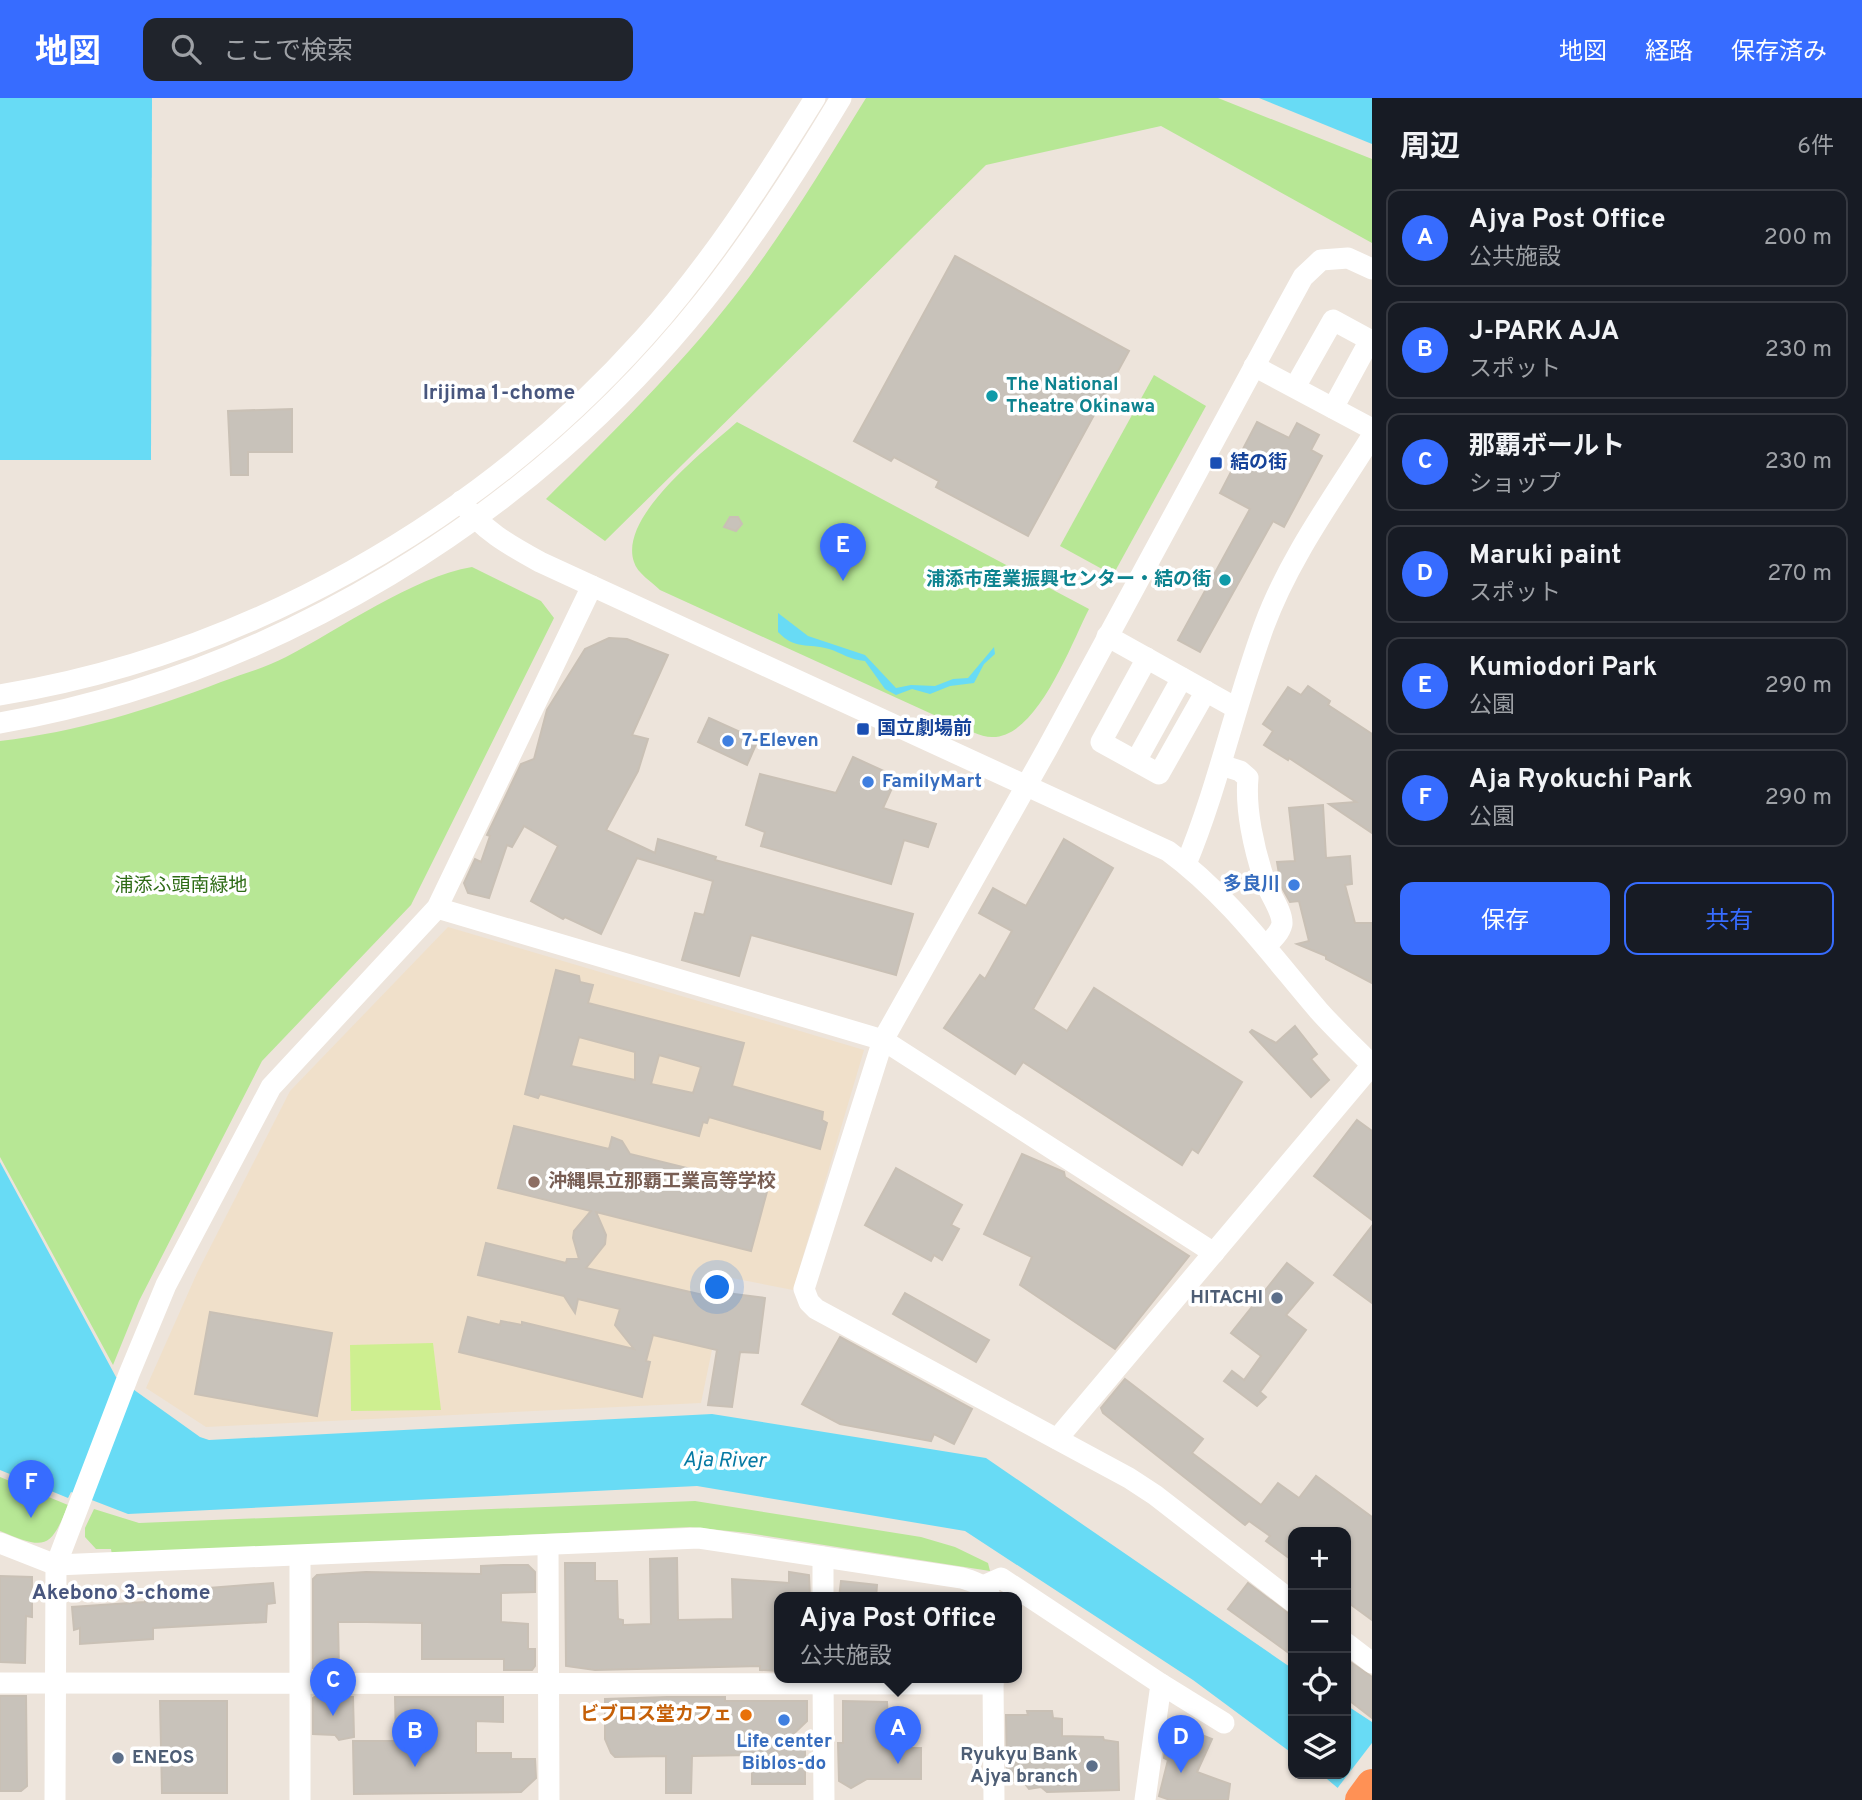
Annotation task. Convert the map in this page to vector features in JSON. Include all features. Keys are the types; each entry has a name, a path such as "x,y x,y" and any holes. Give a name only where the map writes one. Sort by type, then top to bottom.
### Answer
{"highway":[{"path":"1361,1800 1372,1785"}],"street":[{"path":"0,695 67,681 162,655 273,611 358,567 461,501 534,443 643,339 692,281 743,211 815,98"},
{"path":"0,723 120,693 209,666 342,601 474,519 589,423 668,343 765,219 841,98"},
{"path":"1288,1598 1155,1495 816,1309 809,1302 804,1289 883,1040 1027,784 1254,366 1313,265 1330,257 1339,257 1372,269"},
{"path":"1295,387 1334,320 1370,340 1333,408"},
{"path":"1254,366 1372,429"},
{"path":"1186,864 1203,823 1236,708 1278,594 1372,436"},
{"path":"461,501 474,519 509,546 1154,842 1186,864 1266,946 1322,1014 1372,1065 1057,1439"},
{"path":"55,1800 56,1565 166,1285 262,1100 280,1075 437,908 592,586"},
{"path":"1107,636 1236,708"},
{"path":"1147,658 1101,742 1159,774 1206,691"},
{"path":"1136,761 1182,678"},
{"path":"1221,765 1240,771 1248,778 1247,790 1264,880 1282,921 1280,931 1266,946"},
{"path":"437,908 883,1040 1214,1253"},
{"path":"0,1543 56,1565 300,1557 699,1538 962,1578 987,1592 1002,1578 1224,1723"},
{"path":"548,1545 549,1800"},
{"path":"300,1557 300,1800"},
{"path":"823,1557 823,1592"},
{"path":"1351,1647 1372,1663"},
{"path":"0,1683 774,1681"},
{"path":"823,1683 824,1800"},
{"path":"993,1683 994,1800"},
{"path":"1146,1800 1161,1684"}],"shaded area":[{"name":"沖縄県立那覇工業高等学校","path":"448,927 864,1050 793,1290 727,1277 701,1403 206,1427 146,1388 197,1273 290,1091"}],"green space":[{"path":"866,98 1218,98 1372,159 1372,243 1161,126 986,165 605,541 546,499 667,376 734,297 786,224"},
{"path":"1154,375 1206,406 1113,575 1060,546"},
{"path":"737,422 1089,609 1051,686 1024,722 1008,733 992,737 974,733 660,590 641,574 634,562 633,544 639,525 668,485"},
{"name":"浦添ふ頭南緑地","path":"472,567 541,601 554,618 411,905 262,1061 139,1301 113,1365 0,1157 0,741 112,719 262,668 401,592"},
{"path":"433,1343 441,1410 351,1411 350,1345"},
{"path":"0,1477 68,1505 50,1538 36,1543 0,1531"},
{"path":"695,1501 921,1537 955,1547 988,1563 990,1571 748,1533 690,1527 112,1555 111,1549 96,1549 85,1537 85,1528 94,1509 139,1523"}],"water":[{"path":"0,98 152,98 151,460 0,460"},
{"path":"1259,98 1372,98 1372,144"},
{"path":"778,613 808,636 865,655 896,688 911,685 935,686 953,679 968,678 994,647 995,654 984,664 974,683 950,686 930,694 912,689 896,695 885,689 865,661 829,649 796,644 784,638 778,632"},
{"name":"Aja River","path":"0,1162 116,1377 200,1437 209,1440 712,1414 986,1458 1288,1666 1288,1750 1193,1680 965,1531 697,1486 128,1514 71,1492 68,1498 0,1470"},
{"path":"1351,1708 1372,1722 1372,1800 1352,1800 1327,1779 1351,1779"}],"pier":[{"path":"1372,1743 1372,1800 1347,1800 1336,1790 1344,1779 1351,1779 1351,1770"}],"building":[{"name":"The National Theatre Okinawa","path":"955,256 1129,351 1028,536 936,487 939,481 894,457 891,461 854,441"},
{"path":"292,409 292,452 248,452 248,475 231,475 228,411"},
{"name":"浦添市産業振興センター・結の街","path":"1257,422 1289,438 1297,423 1319,435 1311,450 1322,456 1284,527 1273,521 1200,652 1178,640 1250,509 1220,493"},
{"path":"730,517 738,517 742,524 736,531 724,527"},
{"path":"609,638 627,639 668,655 632,735 648,739 638,771 606,830 655,853 658,839 716,857 715,860 913,914 896,975 751,935 739,976 682,960 695,913 704,915 713,881 637,858 601,934 565,917 563,919 531,901 558,846 524,826 512,847 507,845 489,898 468,893 464,883 475,859 481,862 490,836 487,835 521,764 534,759 547,710 585,649"},
{"path":"1308,686 1330,701 1328,705 1372,734 1372,833 1329,804 1356,802 1289,758 1288,760 1264,745 1273,731 1263,724 1288,687 1301,695"},
{"name":"7-Eleven","path":"709,718 758,740 747,765 698,742"},
{"path":"853,757 897,777 883,808 936,824 928,847 904,840 891,884 761,846 765,832 746,825 760,774 836,793"},
{"path":"1323,805 1326,858 1350,856 1352,884 1345,885 1355,923 1372,923 1372,983 1326,959 1326,956 1297,944 1309,941 1299,901 1290,902 1281,886 1277,862 1295,861 1289,808"},
{"path":"1064,839 1113,868 1033,1009 1067,1031 1094,988 1242,1082 1198,1153 1192,1149 1182,1165 1023,1062 1015,1074 944,1028 980,975 985,979 1012,931 979,913 993,888 1026,906"},
{"path":"556,970 579,976 580,982 593,985 588,1003 744,1043 732,1086 823,1112 822,1120 827,1123 820,1149 709,1117 707,1123 703,1122 699,1136 540,1094 538,1098 525,1094","holes":["579,1037 635,1052 635,1080 571,1066","659,1055 701,1067 693,1093 651,1084"]},
{"path":"1295,1026 1317,1054 1311,1059 1329,1080 1311,1097 1250,1032 1252,1030 1276,1043"},
{"path":"1357,1120 1372,1131 1372,1220 1314,1176"},
{"path":"514,1126 609,1149 612,1137 622,1141 630,1154 768,1188 751,1251 596,1212 606,1235 605,1244 586,1268 725,1300 727,1293 765,1298 758,1353 740,1352 732,1407 708,1405 717,1350 653,1335 646,1361 650,1362 642,1397 459,1352 468,1317 500,1325 501,1321 522,1325 522,1322 634,1349 615,1325 620,1309 578,1299 575,1313 564,1296 478,1275 486,1243 566,1263 567,1259 579,1259 573,1238 574,1231 591,1211 498,1188"},
{"path":"1022,1154 1064,1172 1065,1177 1189,1256 1115,1349 1020,1285 1032,1257 984,1234"},
{"path":"896,1168 962,1205 951,1225 959,1229 942,1260 934,1255 931,1261 865,1225"},
{"path":"1372,1226 1372,1303 1334,1275"},
{"path":"1287,1263 1313,1283 1286,1315 1306,1330 1260,1392 1266,1397 1257,1406 1224,1381 1232,1371 1244,1380 1261,1356 1231,1333"},
{"path":"905,1293 989,1340 976,1362 893,1314"},
{"path":"210,1312 332,1333 317,1416 195,1394"},
{"path":"840,1337 972,1409 954,1444 934,1434 931,1441 840,1424 802,1404"},
{"path":"1125,1379 1203,1439 1192,1453 1261,1505 1278,1483 1299,1498 1316,1476 1372,1517 1372,1620 1351,1605 1351,1527 1288,1527 1288,1557 1266,1541 1270,1536 1249,1521 1245,1525 1103,1413 1101,1408"},
{"path":"677,1558 678,1620 733,1619 732,1579 789,1583 789,1572 809,1575 810,1592 774,1592 774,1671 760,1670 760,1666 595,1670 566,1666 565,1563 595,1563 595,1581 617,1581 618,1619 623,1620 623,1625 651,1624 650,1559"},
{"path":"528,1565 535,1572 535,1592 501,1593 501,1622 528,1624 528,1649 535,1649 535,1666 532,1670 504,1670 504,1659 422,1659 422,1623 367,1622 338,1622 339,1670 313,1668 313,1579 317,1575 366,1572 481,1574 481,1566"},
{"path":"0,1576 32,1577 32,1617 26,1616 25,1663 0,1662"},
{"path":"841,1581 877,1585 876,1592 840,1592"},
{"path":"273,1583 275,1603 267,1604 266,1622 153,1628 153,1639 80,1644 80,1628 74,1630 72,1607 145,1602 145,1593"},
{"path":"1248,1583 1288,1613 1288,1652 1228,1609"},
{"path":"1351,1662 1372,1677 1372,1718 1351,1702"},
{"path":"0,1696 26,1696 27,1786 21,1791 0,1791"},
{"path":"353,1697 354,1737 339,1740 335,1735 313,1734 313,1698"},
{"path":"395,1697 503,1697 503,1722 476,1721 476,1753 511,1753 511,1759 535,1759 536,1778 521,1792 354,1794 353,1741 396,1741"},
{"path":"725,1697 725,1701 807,1701 807,1721 785,1742 805,1743 805,1784 752,1784 752,1755 692,1756 691,1793 666,1793 666,1756 615,1757 611,1753 605,1739 605,1699"},
{"path":"160,1701 227,1701 227,1793 162,1793"},
{"path":"843,1701 887,1702 890,1748 921,1748 921,1779 867,1779 851,1788 839,1781 838,1743 843,1743"},
{"path":"1027,1711 1052,1711 1053,1718 1062,1719 1062,1736 1103,1737 1104,1740 1118,1742 1119,1790 1047,1792 1041,1787 1029,1789 1023,1781 1014,1781 1013,1775 1007,1775 1006,1715 1028,1715"},
{"path":"1179,1726 1212,1739 1197,1772 1230,1784 1228,1800 1170,1800 1159,1796 1168,1760 1164,1758 1166,1743 1172,1745"}],"place":[{"name":"The National Theatre Okinawa","path":"992,396"},
{"name":"結の街","path":"1216,463"},
{"name":"浦添市産業振興センター・結の街","path":"1225,580"},
{"name":"Kumiodori Park","path":"843,581"},
{"name":"国立劇場前","path":"863,729"},
{"name":"7-Eleven","path":"728,741"},
{"name":"FamilyMart","path":"868,782"},
{"name":"多良川","path":"1294,885"},
{"name":"沖縄県立那覇工業高等学校","path":"534,1182"},
{"name":"HITACHI","path":"1277,1298"},
{"name":"Aja Ryokuchi Park","path":"31,1518"},
{"name":"ビブロス堂カフェ","path":"746,1715"},
{"name":"那覇ボールト","path":"333,1716"},
{"name":"Life center Biblos-do","path":"784,1720"},
{"name":"ENEOS","path":"118,1758"},
{"name":"Ajya Post Office","path":"898,1764"},
{"name":"Ryukyu Bank Ajya branch","path":"1092,1766"},
{"name":"J-PARK AJA","path":"415,1767"},
{"name":"Maruki paint","path":"1181,1773"}],"district":[{"name":"Irijima 1-chome","path":"499,393"},
{"name":"Akebono 3-chome","path":"121,1593"}]}
